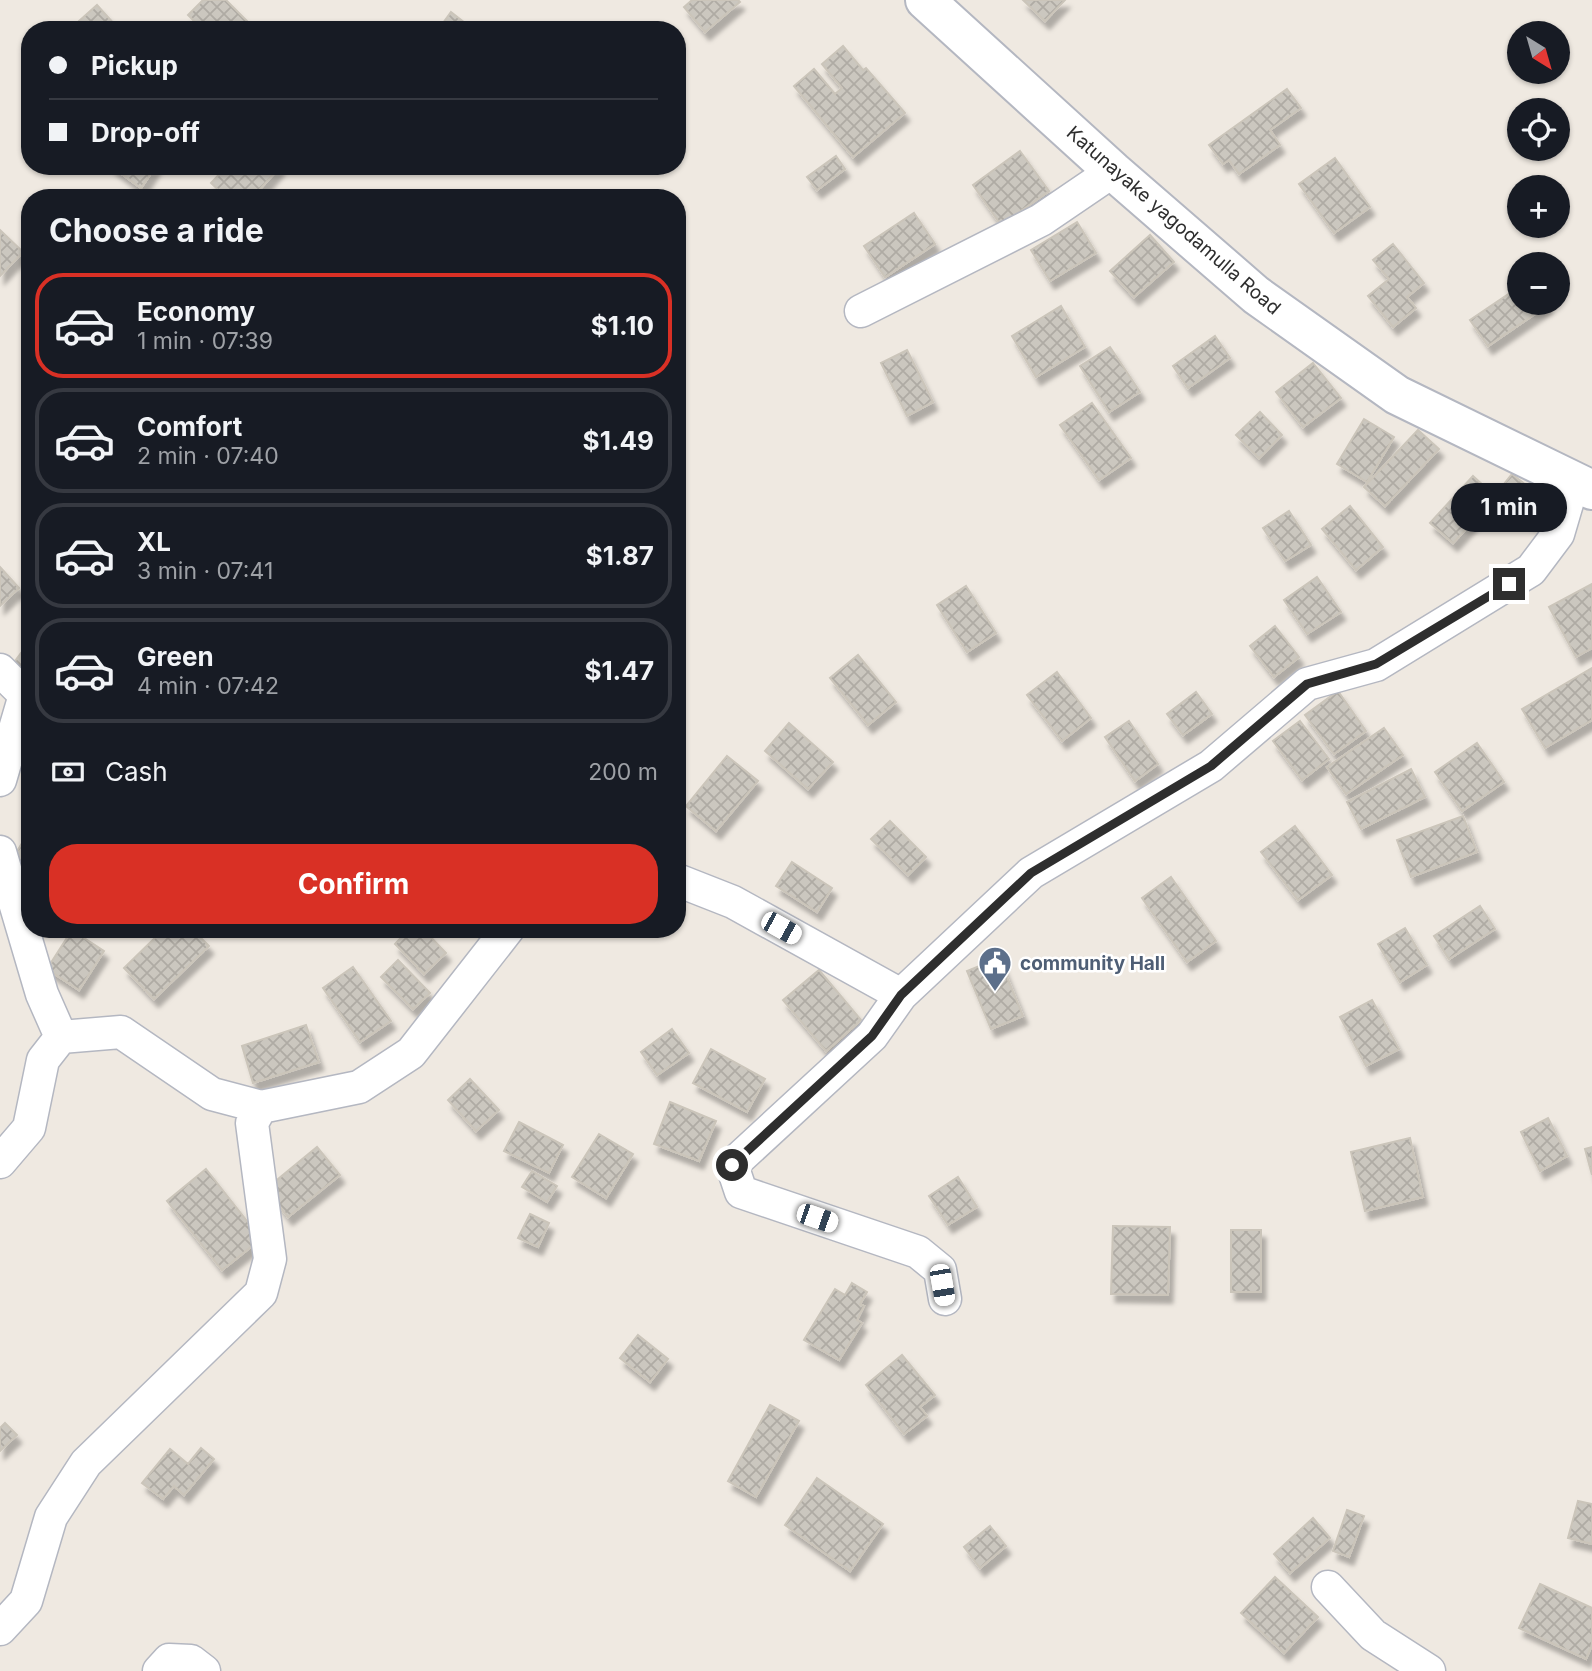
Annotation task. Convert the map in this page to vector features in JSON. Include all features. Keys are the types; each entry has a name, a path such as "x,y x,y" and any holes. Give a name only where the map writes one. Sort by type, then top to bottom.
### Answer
{"main road":[{"name":"Katunayake yagodamulla Road","path":"925,0 1256,295 1397,395 1583,486"}],"street":[{"path":"861,311 1041,220 1114,171"},
{"path":"945,1299 940,1270 918,1252 741,1192 732,1165 872,1036 901,995 1031,873 1211,766 1307,684 1376,664 1531,570 1558,534 1583,486"},
{"path":"0,670 21,691"},
{"path":"0,780 21,709"},
{"path":"0,852 21,925"},
{"path":"686,884 733,902 901,995"},
{"path":"25,938 41,994 61,1037"},
{"path":"0,1162 29,1128 43,1060 61,1037 121,1032 212,1094 261,1107 359,1087 411,1053 501,938"},
{"path":"0,1629 26,1601 51,1517 86,1463 261,1293 270,1259 252,1123 261,1107"},
{"path":"1328,1587 1373,1635 1429,1671"},
{"path":"159,1671 169,1660 191,1661 204,1671"}],"building":[{"path":"203,0 226,0 247,21 194,21 188,15"},
{"path":"692,0 740,2 705,32 684,7"},
{"path":"1023,0 1065,0 1045,21"},
{"path":"97,5 111,21 79,21"},
{"path":"451,12 462,21 444,21"},
{"path":"843,46 905,113 853,157 794,86 814,69 835,94 842,88 822,64"},
{"path":"1287,89 1301,108 1270,130 1280,145 1239,174 1229,160 1223,164 1209,145"},
{"path":"1020,151 1049,191 1001,225 973,185"},
{"path":"836,156 845,169 817,190 807,177"},
{"path":"1335,158 1370,207 1334,233 1299,184"},
{"path":"123,175 150,175 141,188"},
{"path":"219,175 273,175 260,189 217,189 211,183"},
{"path":"914,213 935,244 885,277 864,246"},
{"path":"1077,222 1096,253 1050,281 1031,250"},
{"path":"0,230 21,250 21,254 0,276"},
{"path":"1150,235 1174,262 1134,297 1110,271"},
{"path":"1393,244 1424,283 1407,297 1416,308 1393,327 1368,296 1389,279 1373,260"},
{"path":"1507,295 1507,315 1533,315 1488,346 1470,320"},
{"path":"1061,306 1085,347 1036,377 1012,336"},
{"path":"1215,336 1230,358 1188,388 1173,366"},
{"path":"1110,347 1140,392 1109,412 1080,366"},
{"path":"907,350 933,402 907,416 881,363"},
{"path":"1313,363 1341,398 1303,427 1276,392"},
{"path":"1092,403 1131,458 1099,480 1060,425"},
{"path":"1260,412 1282,435 1259,458 1236,435"},
{"path":"1364,419 1394,437 1367,482 1337,464"},
{"path":"1418,430 1439,449 1385,506 1364,487"},
{"path":"1512,474 1547,502 1531,522 1496,494"},
{"path":"1473,476 1496,497 1453,543 1430,523"},
{"path":"1350,506 1383,547 1356,570 1322,529"},
{"path":"1289,511 1311,545 1285,561 1263,528"},
{"path":"0,567 19,588 0,606"},
{"path":"1317,577 1341,612 1307,634 1284,600"},
{"path":"1592,584 1592,648 1576,657 1549,607"},
{"path":"966,586 996,633 967,652 937,605"},
{"path":"1275,626 1299,657 1274,677 1250,646"},
{"path":"21,653 21,672 12,665"},
{"path":"858,655 896,702 868,725 830,678"},
{"path":"1592,668 1592,720 1545,748 1522,709"},
{"path":"1057,672 1091,718 1062,741 1027,695"},
{"path":"1338,691 1366,731 1334,754 1305,715"},
{"path":"1196,692 1212,714 1183,735 1167,714"},
{"path":"1129,721 1158,764 1135,781 1105,737"},
{"path":"1300,721 1329,759 1302,780 1273,741"},
{"path":"789,723 833,762 808,789 765,751"},
{"path":"1384,728 1403,755 1346,794 1327,767"},
{"path":"1477,743 1504,782 1462,811 1435,772"},
{"path":"727,756 758,781 716,831 686,806"},
{"path":"1411,769 1425,797 1361,829 1347,802"},
{"path":"1463,816 1477,852 1411,877 1397,840"},
{"path":"890,821 926,857 908,875 871,839"},
{"path":"1295,826 1332,875 1298,900 1261,852"},
{"path":"21,845 21,871 9,864"},
{"path":"792,862 832,888 817,912 776,886"},
{"path":"1171,877 1216,941 1187,962 1142,898"},
{"path":"1480,906 1495,929 1449,959 1434,936"},
{"path":"1405,928 1427,965 1400,982 1378,944"},
{"path":"67,938 84,938 104,951 79,990 47,969"},
{"path":"155,938 201,938 209,946 154,999 124,968"},
{"path":"401,938 432,938 446,953 424,974 395,944"},
{"name":"community Hall","path":"999,958 1023,1016 991,1029 967,971"},
{"path":"398,960 430,993 413,1009 381,977"},
{"path":"353,967 391,1021 360,1042 323,988"},
{"path":"819,970 861,1020 826,1051 783,1000"},
{"path":"1372,1000 1399,1049 1366,1066 1340,1017"},
{"path":"306,1025 319,1062 253,1083 242,1046"},
{"path":"672,1029 689,1053 657,1075 641,1052"},
{"path":"711,1049 765,1079 747,1112 693,1083"},
{"path":"470,1079 499,1110 476,1131 448,1100"},
{"path":"670,1102 716,1121 699,1161 654,1144"},
{"path":"1548,1118 1567,1156 1540,1171 1521,1132"},
{"path":"519,1122 563,1145 549,1173 504,1151"},
{"path":"599,1134 633,1154 606,1198 572,1177"},
{"path":"1410,1138 1423,1197 1365,1211 1351,1152"},
{"path":"317,1147 340,1175 288,1217 266,1189"},
{"path":"1592,1147 1592,1175 1585,1149"},
{"path":"206,1169 261,1239 222,1270 167,1201"},
{"path":"532,1171 557,1186 547,1202 522,1187"},
{"path":"958,1177 977,1207 948,1225 929,1196"},
{"path":"530,1214 549,1223 538,1247 518,1238"},
{"path":"1113,1226 1170,1227 1168,1295 1111,1294"},
{"path":"1231,1230 1261,1230 1261,1292 1231,1292"},
{"path":"852,1283 867,1292 860,1304 864,1306 857,1320 862,1323 839,1360 804,1340 835,1289 845,1295"},
{"path":"638,1335 668,1359 650,1382 620,1358"},
{"path":"902,1355 935,1395 920,1407 927,1416 904,1434 866,1385"},
{"path":"770,1405 799,1421 756,1497 728,1481"},
{"path":"5,1423 17,1435 0,1451 0,1428"},
{"path":"201,1448 214,1459 184,1495 174,1486 163,1499 142,1483 170,1449 188,1464"},
{"path":"817,1478 883,1524 850,1571 785,1525"},
{"path":"1578,1501 1592,1504 1592,1544 1568,1538"},
{"path":"1347,1510 1364,1516 1349,1557 1333,1551"},
{"path":"1313,1518 1330,1538 1290,1573 1274,1554"},
{"path":"990,1526 1006,1546 980,1568 964,1547"},
{"path":"1275,1577 1318,1617 1284,1653 1241,1613"},
{"path":"1540,1584 1592,1608 1592,1645 1586,1659 1519,1628"}],"place":[{"name":"community Hall","path":"995,993"}],"route":[{"path":"732,1165 872,1036 901,995 1031,873 1211,766 1307,684 1376,664 1509,584"}]}
